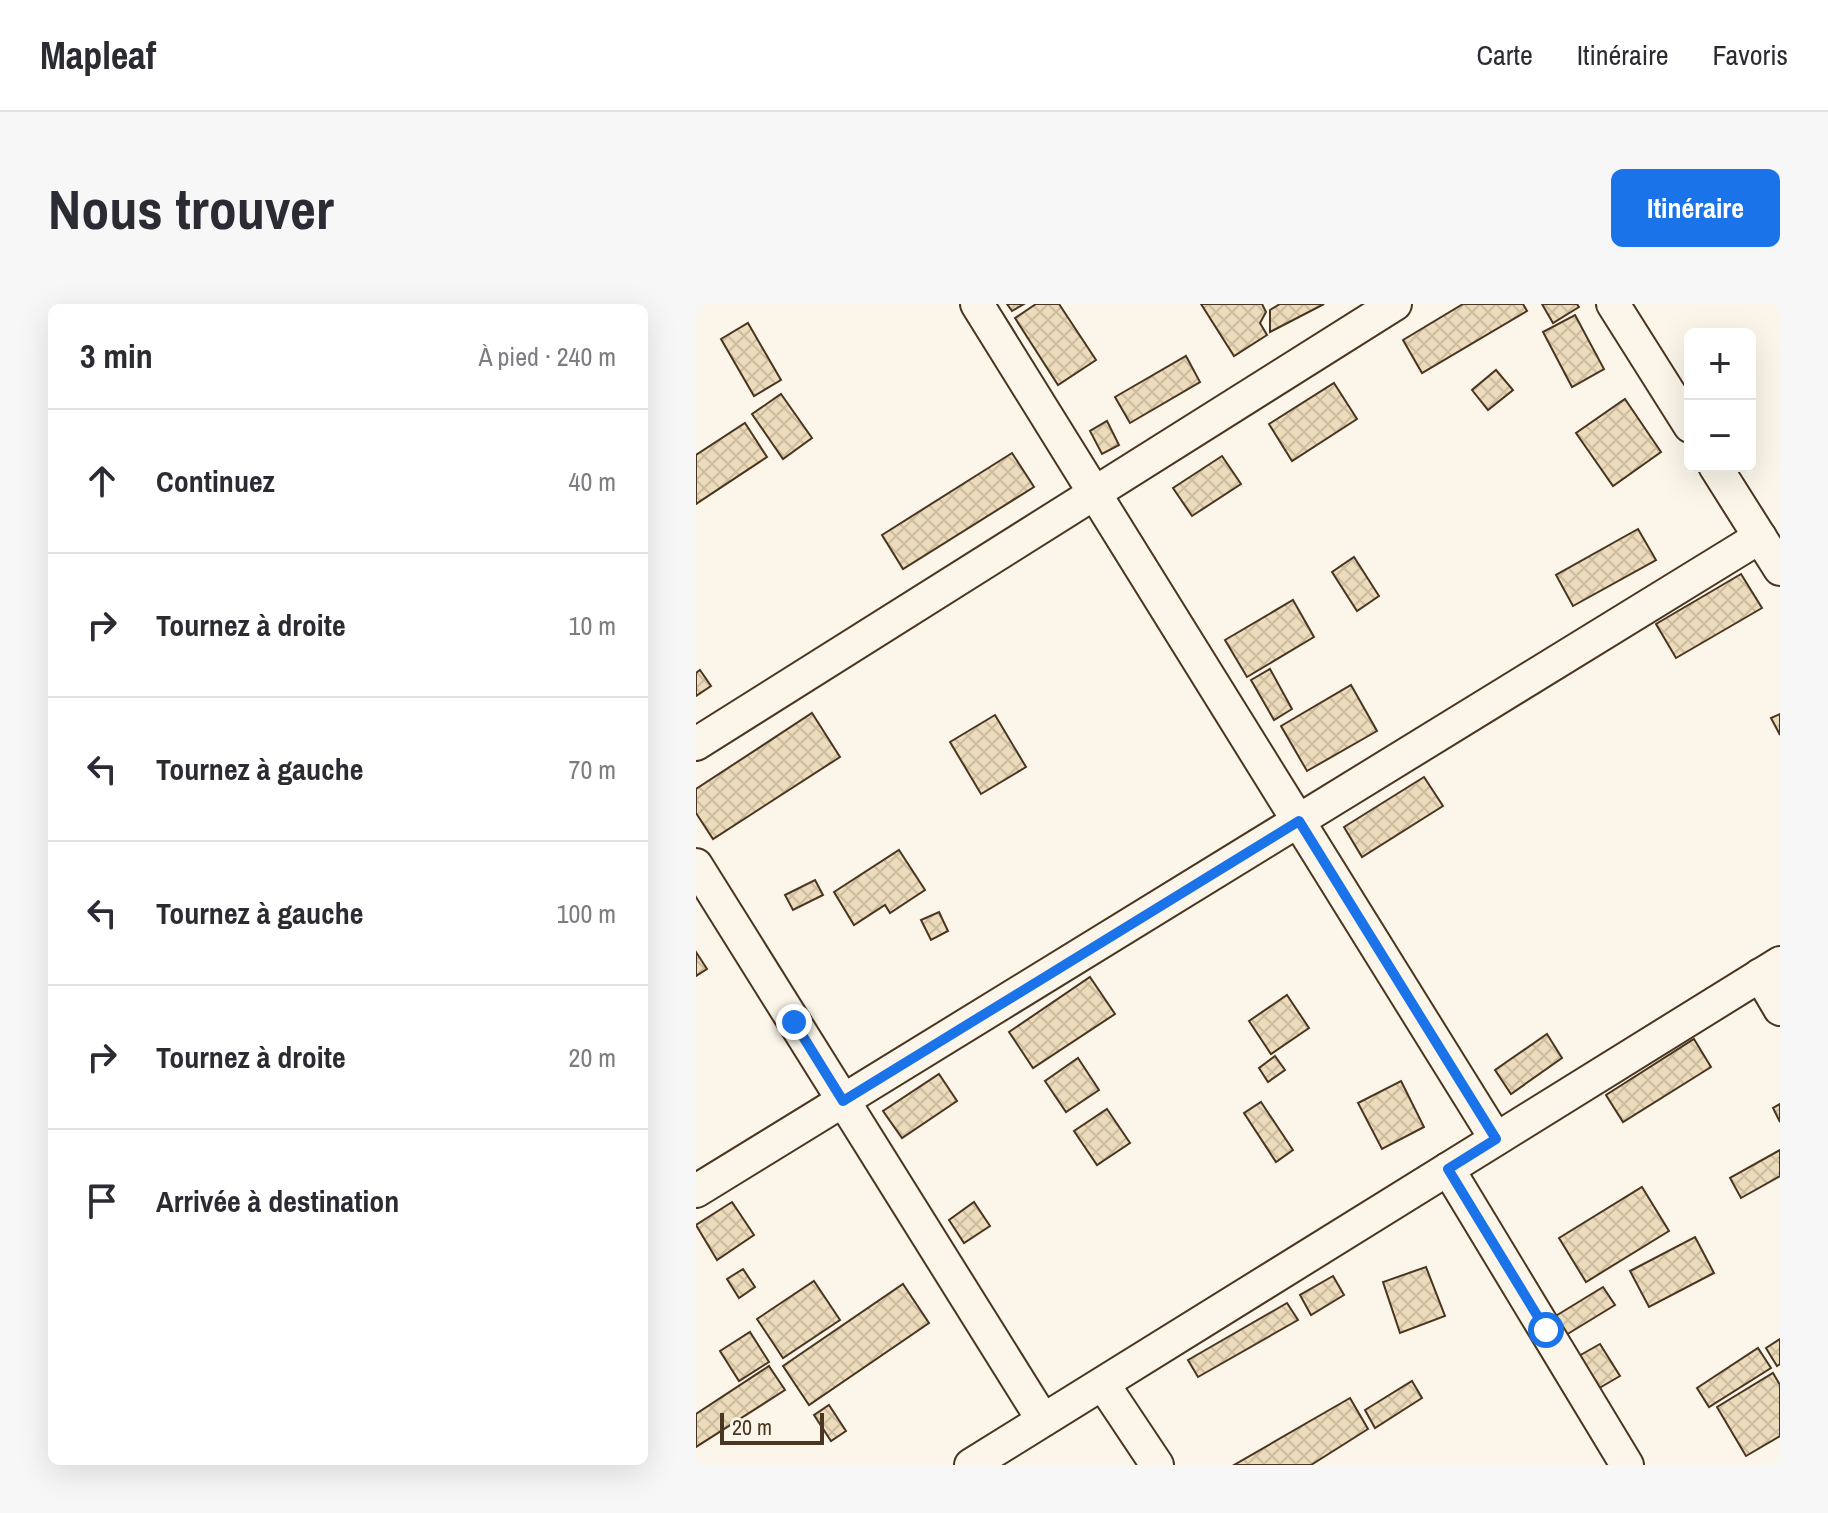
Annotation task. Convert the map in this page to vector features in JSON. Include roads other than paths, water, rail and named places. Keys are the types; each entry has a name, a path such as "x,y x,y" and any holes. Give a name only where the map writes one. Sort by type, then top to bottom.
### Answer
{"street":[{"path":"977,304 1496,1139"},
{"path":"696,744 1395,304"},
{"path":"1613,304 1684,416"},
{"path":"1719,472 1780,569"},
{"path":"696,1191 1760,537"},
{"path":"696,865 1043,1420"},
{"path":"971,1465 1770,969 1780,1009"},
{"path":"1448,1169 1627,1465"},
{"path":"1103,1384 1157,1465"}]}
